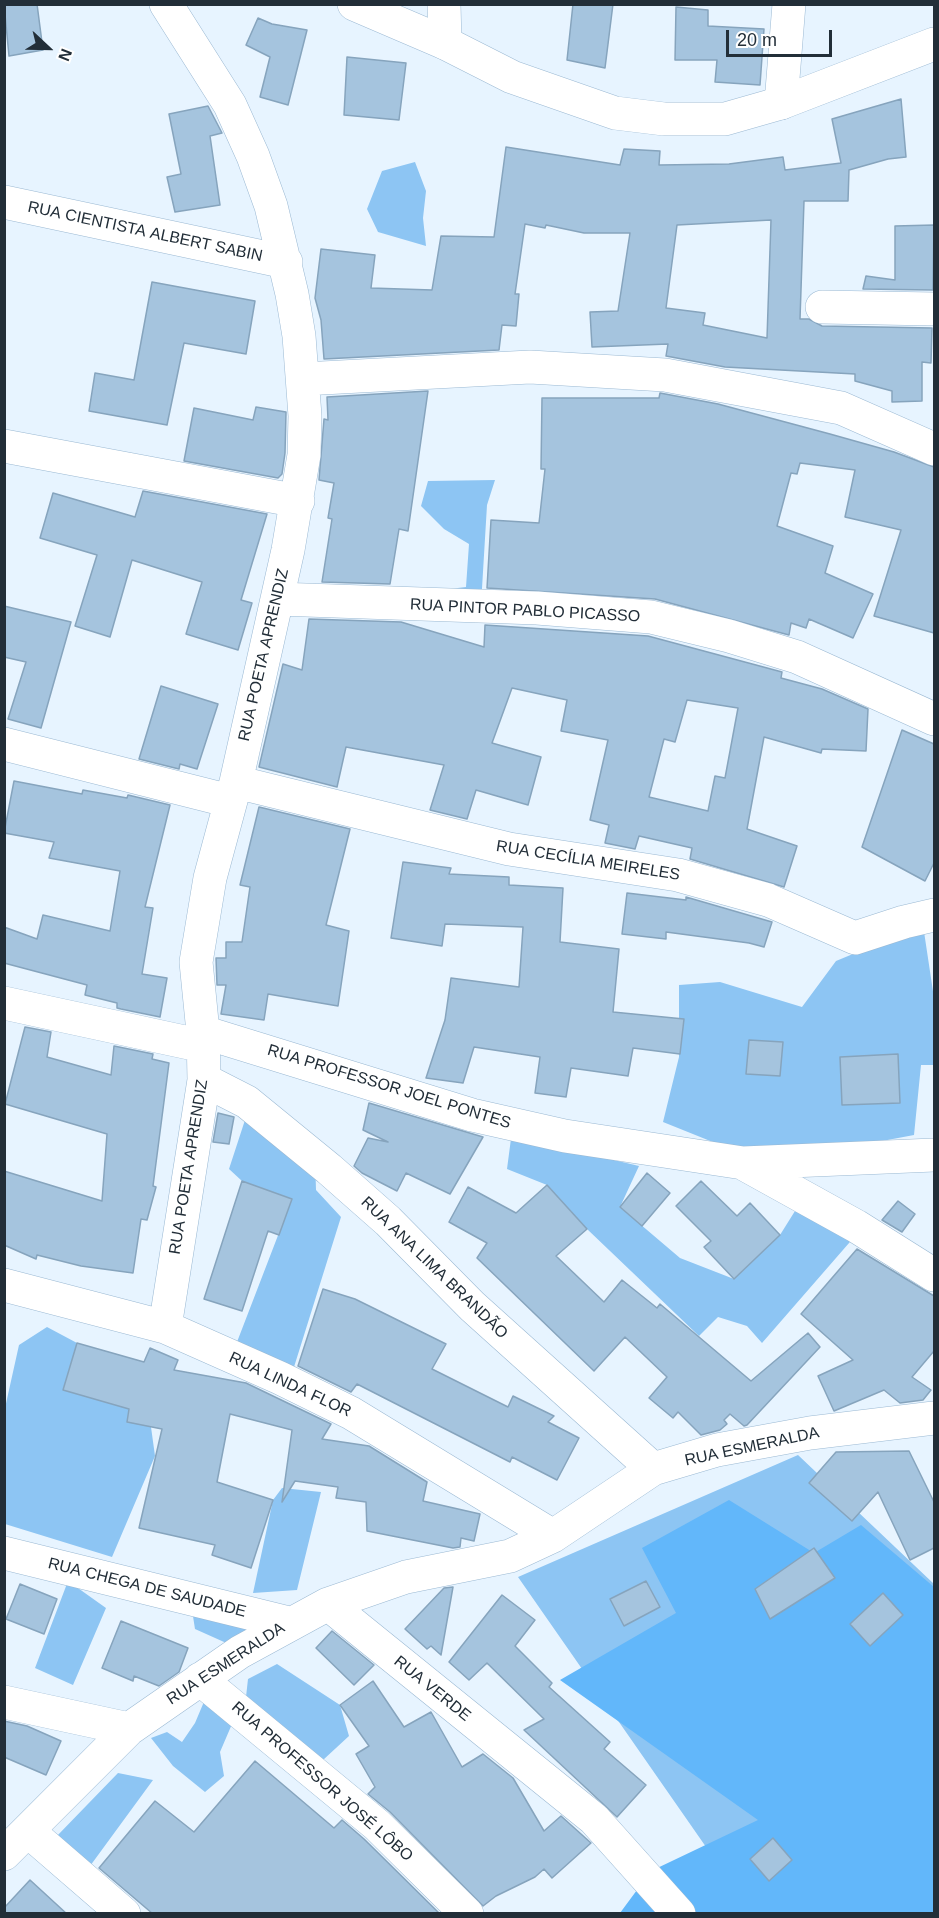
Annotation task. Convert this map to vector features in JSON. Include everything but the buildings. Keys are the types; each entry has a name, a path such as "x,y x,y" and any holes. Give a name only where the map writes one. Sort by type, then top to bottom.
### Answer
{"street":[{"name":"RUA POETA APRENDIZ","path":"165,1327 204,1080 196,962 210,878 233,791 298,501 304,445 303,380 299,336 286,262 271,206 253,156 230,105 166,4"},
{"path":"354,4 445,43 512,77 615,113 664,119 725,119 781,103 934,44"},
{"path":"444,4 445,43"},
{"path":"781,103 789,4"},
{"name":"RUA CIENTISTA ALBERT SABIN","path":"4,202 286,262"},
{"path":"822,307 934,309"},
{"path":"303,380 530,368 665,375 841,408 934,450"},
{"path":"4,446 298,501"},
{"name":"RUA PINTOR PABLO PICASSO","path":"277,599 537,608 651,617 729,636 797,657 934,719"},
{"name":"RUA CECÍLIA MEIRELES","path":"4,744 508,849 678,875 768,900 855,938 934,915"},
{"path":"4,1003 203,1039"},
{"name":"RUA PROFESSOR JOEL PONTES","path":"203,1039 472,1115 565,1136 743,1163 934,1155"},
{"name":"RUA ANA LIMA BRANDÃO","path":"204,1080 247,1102 329,1169 388,1221 472,1306 653,1469"},
{"path":"743,1163 856,1226 934,1275"},
{"name":"RUA LINDA FLOR","path":"4,1285 165,1327 351,1413 553,1536"},
{"name":"RUA ESMERALDA","path":"4,1854 129,1729 200,1679 289,1623 328,1604 406,1577 510,1556 553,1536 653,1469 717,1450 810,1433 934,1418"},
{"name":"RUA CHEGA DE SAUDADE","path":"4,1553 289,1623"},
{"name":"RUA VERDE","path":"328,1604 594,1819 679,1914"},
{"name":"RUA PROFESSOR JOSÉ LÔBO","path":"200,1679 377,1825 467,1914"},
{"path":"4,1702 129,1729"},
{"path":"28,1831 124,1914"}],"shaded area":[{"path":"415,162 426,191 423,218 426,246 378,232 367,209 382,171"},
{"path":"495,480 487,505 481,605 441,590 466,587 469,544 444,529 421,506 428,481"},
{"path":"923,925 934,998 934,1065 921,1065 914,1135 765,1163 663,1122 679,1057 679,985 720,982 802,1007 836,961"},
{"path":"245,1120 315,1158 316,1190 341,1217 294,1367 237,1342 292,1199 242,1181 229,1169"},
{"path":"512,1131 572,1150 639,1166 620,1207 680,1258 734,1279 780,1235 800,1203 856,1235 762,1343 747,1326 718,1317 699,1336 587,1229 547,1185 507,1169"},
{"path":"47,1327 77,1343 134,1382 127,1421 151,1427 155,1456 112,1557 5,1524 5,1408 19,1345"},
{"path":"798,1455 934,1584 934,1913 752,1913 518,1577"},
{"path":"282,1488 321,1492 297,1590 253,1593 273,1500"},
{"path":"729,1500 814,1553 861,1525 934,1587 934,1913 620,1913 651,1871 758,1820 560,1680 676,1613 642,1548"},
{"path":"68,1581 106,1608 73,1685 35,1668"},
{"path":"192,1610 267,1618 233,1646 195,1629"},
{"path":"277,1664 340,1705 349,1736 323,1760 246,1697 248,1679"},
{"path":"206,1697 232,1724 220,1752 224,1776 205,1792 173,1766 151,1738 167,1732 182,1742 195,1723"},
{"path":"118,1773 153,1780 82,1877 55,1838"}]}
